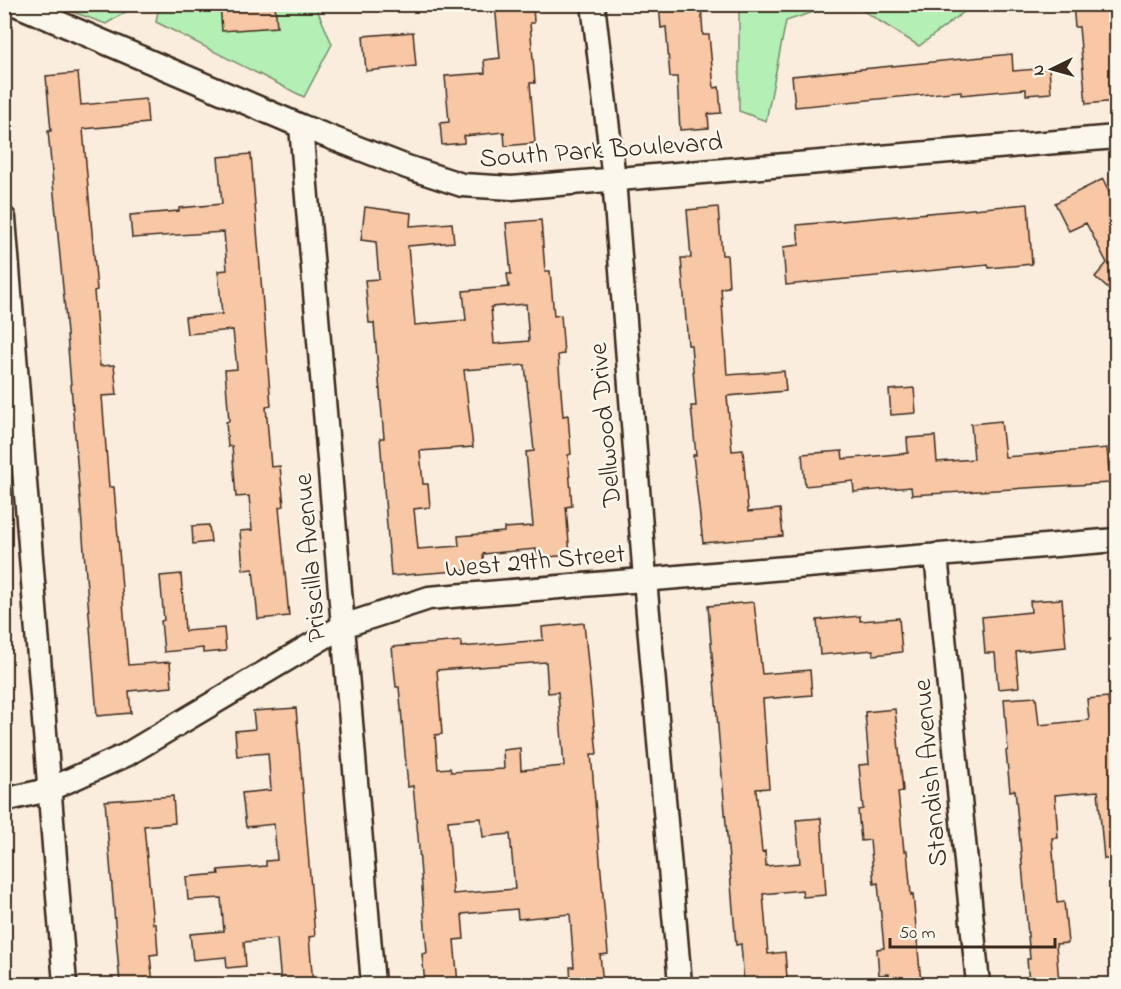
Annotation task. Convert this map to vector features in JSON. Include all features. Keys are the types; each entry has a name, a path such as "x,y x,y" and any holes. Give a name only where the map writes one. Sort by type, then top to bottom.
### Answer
{"street":[{"name":"South Park Boulevard","path":"15,4 301,126 407,167 462,185 512,188 1116,136"},
{"name":"Dellwood Drive","path":"593,4 614,179 680,984"},
{"name":"Priscilla Avenue","path":"301,126 373,984"},
{"path":"4,218 64,984"},
{"name":"West 29th Street","path":"4,800 48,790 126,754 343,626 429,598 1116,540"},
{"name":"Standish Avenue","path":"936,555 978,984"}],"green space":[{"path":"137,4 106,24 54,5"},
{"path":"159,5 315,5 332,44 304,97 156,22"},
{"path":"739,5 835,5 786,21 766,121 739,111"},
{"path":"854,5 973,5 919,46"}],"building":[{"path":"220,4 275,4 277,27 222,31"},
{"path":"495,4 533,4 534,23 530,23 535,83 530,83 535,143 505,146 504,132 464,136 464,143 442,145 440,123 449,122 445,76 485,73 484,60 500,58"},
{"path":"659,4 701,4 703,35 709,35 714,88 719,87 721,113 708,114 709,128 680,130 677,77 670,77 666,27 661,28"},
{"path":"1073,4 1116,4 1116,101 1086,104 1079,27 1075,27"},
{"path":"413,32 416,66 366,71 363,36"},
{"path":"1012,54 1013,71 1049,68 1051,93 1026,95 1026,89 961,95 961,91 795,107 792,76"},
{"path":"78,73 81,105 146,99 148,123 83,129 97,290 94,291 100,366 114,365 117,395 102,396 109,487 114,487 128,665 170,662 172,687 129,691 131,713 97,716 65,309 48,131 51,131 46,76"},
{"path":"251,154 271,406 266,407 271,467 280,466 284,506 279,507 289,616 258,619 253,569 243,570 240,531 252,530 249,496 236,497 232,446 228,447 226,422 229,421 225,370 237,369 233,330 187,334 185,317 222,314 218,271 227,270 224,232 132,238 130,215 179,211 179,208 222,204 218,157"},
{"path":"1103,179 1109,192 1116,188 1116,296 1095,277 1107,263 1086,223 1069,231 1055,203"},
{"path":"1028,204 1032,264 989,268 988,265 786,285 783,247 799,245 797,225"},
{"path":"365,207 411,213 410,226 452,223 454,242 408,246 415,325 466,320 463,291 509,287 507,274 511,274 506,223 541,220 545,271 550,271 554,316 561,315 564,354 558,355 563,416 568,415 571,454 568,455 572,506 566,507 570,555 536,558 536,549 483,554 484,569 391,576 380,438 384,438 374,323 369,323 365,280 379,279 376,242 361,240","holes":["526,304 529,341 494,344 491,307","525,365 534,451 526,452 533,526 504,528 504,532 458,536 459,546 418,549 414,509 430,507 428,484 423,484 420,451 473,447 464,370"]},
{"path":"718,207 722,255 727,255 729,287 721,288 727,375 784,371 786,391 727,396 732,451 743,450 748,512 780,509 783,536 703,543 693,455 696,455 691,406 696,406 691,345 688,345 681,258 691,258 687,210"},
{"path":"914,388 916,413 891,415 889,390"},
{"path":"1001,421 1005,457 1107,448 1110,483 912,495 911,487 854,492 853,481 805,486 802,454 842,451 843,459 908,453 907,438 935,436 937,462 974,459 971,424"},
{"path":"209,525 211,542 193,544 192,526"},
{"path":"181,574 185,631 224,628 226,651 203,653 203,648 164,652 160,576"},
{"path":"1062,599 1066,647 1016,652 1019,687 998,689 995,653 985,653 982,617 1031,612 1030,601"},
{"path":"754,602 762,674 810,670 812,695 763,699 769,788 756,789 762,852 765,851 766,866 800,863 796,820 821,818 826,895 803,897 802,890 763,894 768,954 785,952 787,978 774,979 775,984 744,984 741,944 736,945 708,606"},
{"path":"860,616 860,621 899,618 902,652 873,655 873,650 820,655 817,620"},
{"path":"584,623 597,754 591,754 608,954 600,955 603,984 571,984 570,967 574,967 570,914 518,919 517,909 462,914 464,939 454,940 458,984 425,984 422,954 427,953 418,836 413,786 408,787 399,687 396,687 392,647 461,641 461,647 543,640 542,627","holes":["546,662 548,693 558,692 564,766 521,770 520,748 503,750 504,769 451,772 450,768 438,769 435,735 442,734 437,670","481,818 483,837 510,834 515,889 453,894 448,821"]},
{"path":"1036,697 1039,725 1089,720 1087,699 1108,697 1113,747 1115,747 1116,859 1104,859 1098,791 1055,795 1058,838 1052,838 1057,903 1064,902 1068,943 1056,944 1059,984 1029,984 1027,959 1030,959 1015,790 1010,791 1006,751 1008,750 1004,699"},
{"path":"296,708 315,936 309,937 313,984 281,984 277,939 244,942 246,966 227,968 226,957 193,960 190,934 224,931 221,898 188,900 186,877 219,874 218,870 266,866 266,861 277,860 274,824 246,827 242,793 271,790 268,753 237,756 235,731 255,729 253,711"},
{"path":"895,709 903,791 898,792 904,851 907,851 911,895 913,894 921,983 907,984 890,984 889,974 879,975 877,949 884,948 878,883 874,884 870,840 861,841 858,810 863,809 859,765 869,764 865,712"},
{"path":"173,796 175,823 144,826 158,954 150,955 153,984 120,984 105,801"}]}
